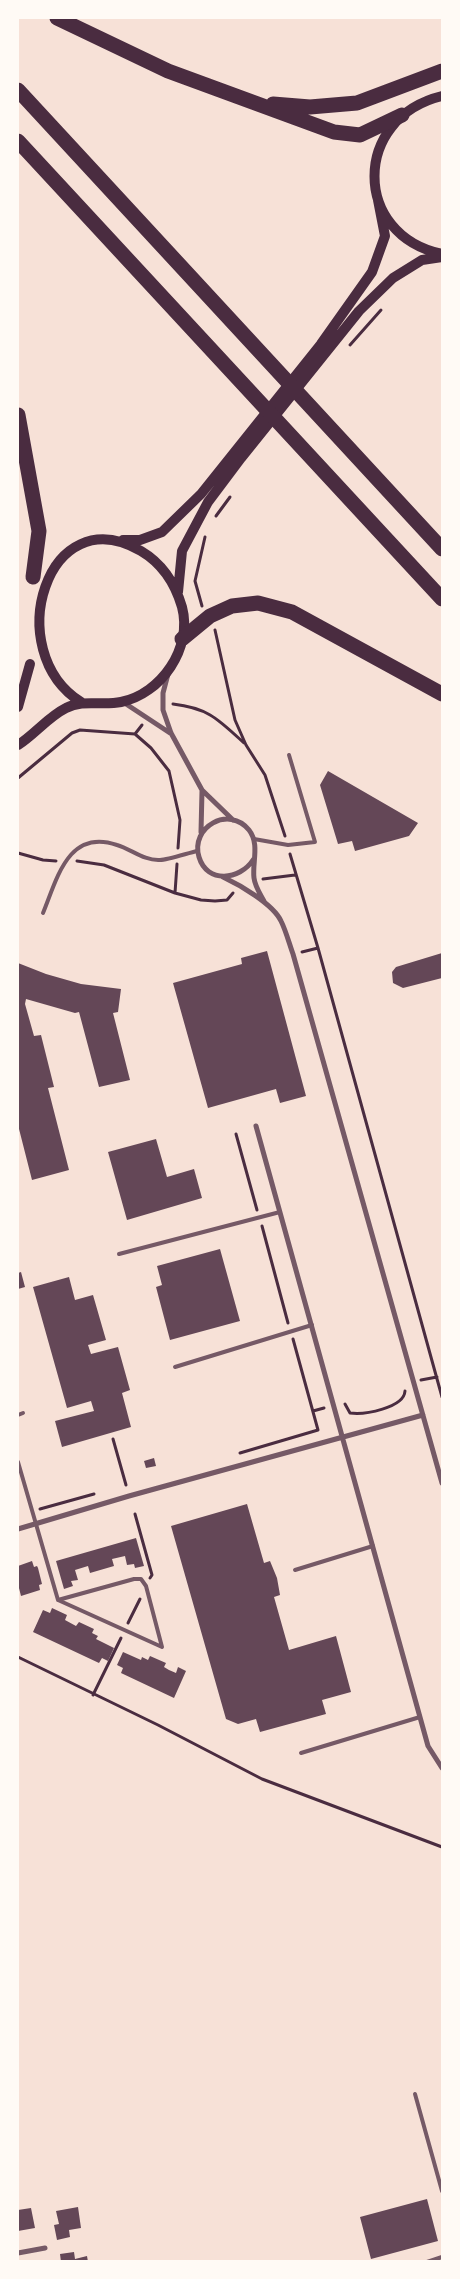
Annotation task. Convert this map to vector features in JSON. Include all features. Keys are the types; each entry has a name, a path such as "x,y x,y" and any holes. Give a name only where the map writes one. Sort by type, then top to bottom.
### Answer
{"highway":[{"path":"57,18 168,71 334,132 360,135 402,114"},
{"path":"254,103 310,107 357,103 442,71"},
{"path":"18,90 442,549"},
{"path":"18,141 442,599"},
{"path":"18,415 39,531 31,580"},
{"path":"182,639 211,624 232,606 258,602 292,612 442,694"}],"main road":[{"path":"325,346 372,272 384,236 374,177 377,154 386,132 402,114 420,102 442,96"},
{"path":"378,200 389,222 406,239 427,251 442,256"},
{"path":"31,580 48,560 67,548 89,541 140,540 162,532 237,455 325,346 359,311 393,278 422,260 442,256"},
{"path":"178,593 182,551 208,502 237,455"},
{"path":"18,707 29,661 42,678 61,694 81,702 103,704 122,702 149,689 170,668 179,651 182,639 183,612 178,593 168,573 152,558 133,546 112,541"},
{"path":"18,745 64,708 81,702"}],"street":[{"path":"170,668 163,693 163,710 170,733 202,790 234,820 249,831 254,839 254,881 266,904"},
{"path":"122,702 170,733"},
{"path":"202,790 201,834 197,851 206,868 214,874 237,884 266,904 281,919 293,954 442,1483"},
{"path":"201,834 206,826 215,821 224,819 234,820"},
{"path":"223,877 237,875 244,871 253,860"},
{"path":"256,1126 428,1746 442,1768"},
{"path":"18,1529 129,1496 423,1415"},
{"path":"18,2254 45,2248"}],"lane":[{"path":"254,839 288,845 315,842 289,755"},
{"path":"43,913 64,861 73,851 95,841 116,844 138,855 160,860 197,851"},
{"path":"119,1254 280,1212"},
{"path":"175,1367 312,1326"},
{"path":"18,1415 23,1413"},
{"path":"18,1462 58,1600"},
{"path":"295,1570 373,1546"},
{"path":"134,1579 141,1579 146,1586 162,1647 126,1629 58,1600 134,1579"},
{"path":"301,1753 420,1717"},
{"path":"415,2094 442,2191"},
{"path":"427,2262 442,2258"}],"path":[{"path":"346,350 383,308"},
{"path":"215,518 232,494"},
{"path":"208,532 204,539 195,581 199,599 211,624 235,720 246,745 265,775 288,845 442,1397"},
{"path":"163,710 171,703 174,696"},
{"path":"171,703 194,706 207,712 220,721 246,745"},
{"path":"18,778 72,732 80,730 135,734 149,718"},
{"path":"18,853 43,860 79,860 104,865 175,893"},
{"path":"293,954 318,948"},
{"path":"236,1134 318,1430 237,1454"},
{"path":"313,1411 345,1403 350,1413 359,1414 399,1403 404,1398 405,1385 437,1377"},
{"path":"113,1439 126,1485"},
{"path":"118,1488 136,1482"},
{"path":"32,1511 100,1492"},
{"path":"93,1695 152,1575 135,1514"},
{"path":"18,1657 158,1725 262,1779 442,1847"}],"building":[{"path":"328,771 418,823 409,836 355,851 352,841 338,844 320,785"},
{"path":"267,951 306,1096 280,1103 276,1089 208,1108 173,983 242,964 241,958"},
{"path":"442,953 442,978 403,988 393,983 392,972 396,967"},
{"path":"18,963 46,974 81,984 121,989 118,1012 113,1013 130,1080 99,1087 79,1012 75,1013 26,999 25,1004 34,1036 41,1035 54,1087 48,1088 69,1170 32,1180 18,1125"},
{"path":"156,1139 167,1177 194,1169 202,1198 127,1220 108,1152"},
{"path":"220,1249 240,1321 170,1340 156,1287 162,1285 157,1266"},
{"path":"21,1272 25,1287 18,1289 18,1273"},
{"path":"69,1277 75,1300 93,1295 106,1340 88,1345 91,1354 118,1347 130,1390 122,1393 131,1427 62,1447 55,1421 94,1411 91,1401 67,1408 33,1287"},
{"path":"154,1458 156,1466 146,1468 144,1461"},
{"path":"247,1504 264,1563 270,1561 277,1578 280,1595 274,1597 289,1650 336,1636 351,1692 322,1700 326,1714 260,1732 256,1719 238,1724 226,1719 171,1526"},
{"path":"136,1538 144,1566 135,1568 134,1564 127,1565 125,1556 112,1559 114,1566 90,1573 88,1566 75,1570 78,1580 71,1581 73,1586 64,1589 56,1561"},
{"path":"32,1561 34,1567 37,1566 38,1568 42,1584 39,1585 40,1590 21,1596 18,1584 18,1566"},
{"path":"52,1608 67,1615 65,1620 76,1626 79,1622 94,1629 92,1633 98,1636 96,1639 114,1648 108,1661 102,1658 99,1663 33,1632 43,1610 50,1613"},
{"path":"123,1652 141,1660 142,1657 148,1660 150,1656 166,1663 164,1667 176,1673 178,1667 186,1671 174,1698 121,1673 123,1668 117,1665"},
{"path":"427,2199 438,2241 371,2259 360,2217"},
{"path":"78,2207 81,2228 69,2230 70,2237 57,2240 54,2225 59,2224 56,2211"},
{"path":"31,2208 35,2228 18,2231 18,2210"},
{"path":"74,2252 75,2259 87,2256 88,2262 61,2262 60,2254"}]}
